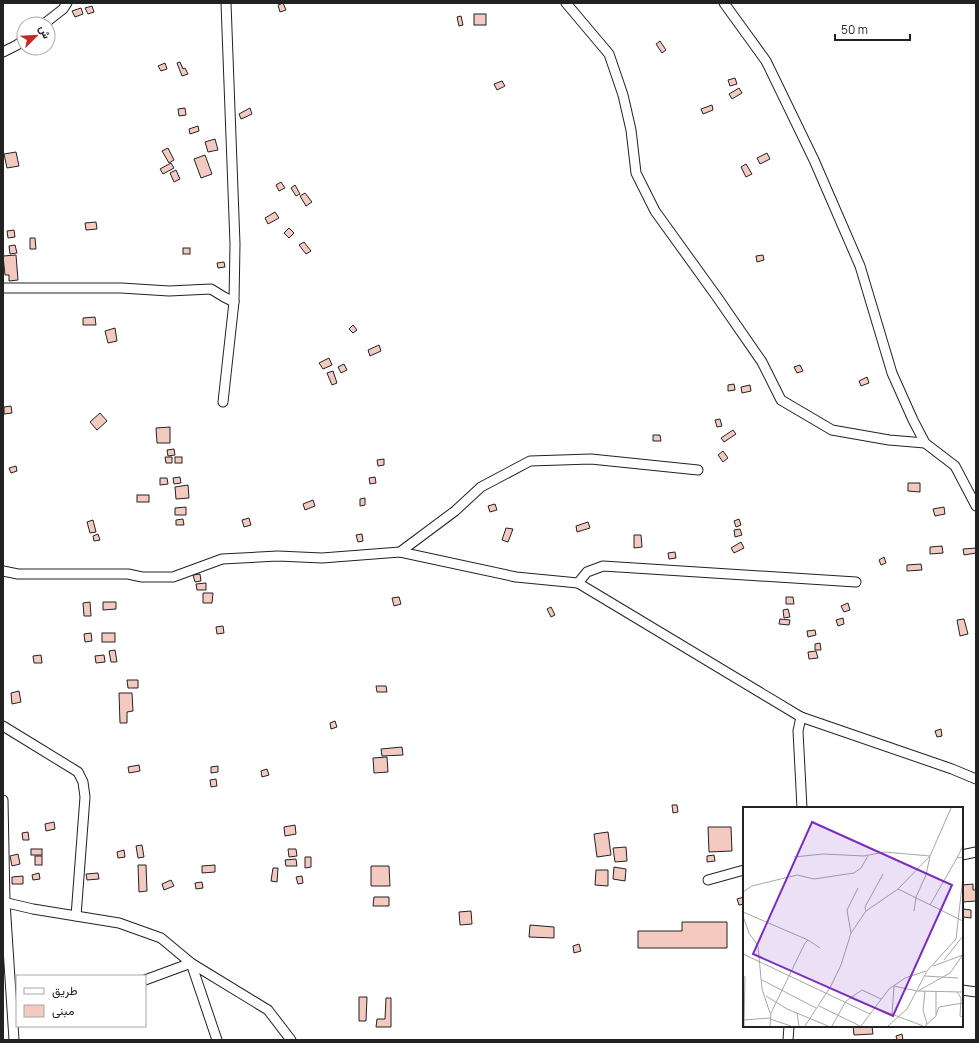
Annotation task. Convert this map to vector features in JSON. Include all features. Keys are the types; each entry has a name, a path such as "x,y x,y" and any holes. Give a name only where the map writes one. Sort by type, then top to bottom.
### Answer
{"street":[{"path":"54,16 63,9 67,3"},
{"path":"223,402 234,302 235,244 226,3"},
{"path":"566,3 609,54 623,95 629,123 636,173 655,211 762,362 781,400 832,430 889,440 925,443"},
{"path":"724,3 766,60 814,160 860,266 892,373 913,420 925,443 955,466 976,506"},
{"path":"3,52 16,46"},
{"path":"3,288 121,288 169,291 211,290 234,302"},
{"path":"400,552 454,511 481,487 530,461 591,459 698,470"},
{"path":"3,571 18,574 128,574 142,577 173,577 222,559 278,556 322,558 400,552 516,577 578,582 801,717 952,769 976,779"},
{"path":"578,582 587,572 603,566 856,582"},
{"path":"801,717 798,731 802,807"},
{"path":"3,726 78,772 83,782 85,797 76,916"},
{"path":"3,800 4,902 15,1026 14,1040"},
{"path":"963,855 976,852"},
{"path":"708,880 743,870"},
{"path":"4,902 33,909 119,923 161,938 191,963 268,1010 291,1040"},
{"path":"146,980 191,963"},
{"path":"191,963 217,1040"},
{"path":"963,990 976,992"},
{"path":"788,1027 788,1040"}],"building":[{"path":"283,3 286,10 280,12 278,5"},
{"path":"92,6 94,12 88,14 85,8"},
{"path":"81,8 83,14 75,17 72,11"},
{"path":"474,14 486,14 486,25 474,25"},
{"path":"461,16 463,25 459,26 457,17"},
{"path":"660,41 666,50 662,53 656,44"},
{"path":"180,62 183,69 185,68 188,74 182,76 177,63"},
{"path":"165,63 167,69 161,71 158,66"},
{"path":"735,78 737,84 730,86 728,80"},
{"path":"502,81 505,86 497,90 494,84"},
{"path":"739,88 742,93 732,99 729,94"},
{"path":"712,105 713,110 703,114 701,109"},
{"path":"185,108 186,115 179,116 178,109"},
{"path":"250,108 252,114 241,119 239,114"},
{"path":"198,126 199,131 190,134 189,129"},
{"path":"215,139 218,150 208,152 205,142"},
{"path":"168,148 174,160 169,163 162,151"},
{"path":"16,152 19,166 7,168 4,154"},
{"path":"767,153 770,159 760,164 757,158"},
{"path":"205,155 212,174 201,178 194,159"},
{"path":"171,163 174,168 163,174 160,169"},
{"path":"746,164 752,174 746,177 741,167"},
{"path":"176,170 180,179 174,182 170,173"},
{"path":"281,182 285,188 279,191 276,185"},
{"path":"295,185 300,194 296,196 291,188"},
{"path":"305,193 312,202 306,206 300,196"},
{"path":"275,212 279,218 268,224 265,218"},
{"path":"96,222 97,229 86,230 85,223"},
{"path":"289,228 294,233 289,238 284,233"},
{"path":"14,230 15,237 8,238 7,231"},
{"path":"30,238 35,238 36,249 30,249"},
{"path":"304,242 311,251 306,254 299,245"},
{"path":"15,245 17,253 10,254 9,246"},
{"path":"183,248 190,248 190,254 183,254"},
{"path":"16,255 18,280 9,281 9,275 5,275 3,256"},
{"path":"763,255 764,260 757,262 756,256"},
{"path":"224,262 225,267 218,268 217,263"},
{"path":"95,317 96,325 83,325 83,318"},
{"path":"353,325 357,330 353,333 349,329"},
{"path":"115,328 117,341 108,343 105,331"},
{"path":"379,345 381,351 370,356 368,350"},
{"path":"329,358 332,365 323,369 319,363"},
{"path":"344,364 347,370 341,373 338,367"},
{"path":"800,365 803,371 797,373 794,367"},
{"path":"333,371 337,383 332,385 327,373"},
{"path":"867,377 869,383 861,386 859,381"},
{"path":"734,384 735,390 728,391 728,385"},
{"path":"750,385 751,391 742,393 741,387"},
{"path":"11,406 12,413 4,414 4,407"},
{"path":"100,413 107,421 97,430 90,422"},
{"path":"720,419 722,426 717,427 715,420"},
{"path":"170,427 170,443 157,443 156,428"},
{"path":"733,430 736,434 724,442 721,438"},
{"path":"653,435 660,435 661,441 653,441"},
{"path":"174,449 175,455 168,456 167,450"},
{"path":"723,451 728,458 723,462 718,455"},
{"path":"165,457 172,457 172,463 166,463"},
{"path":"175,457 182,457 182,463 175,463"},
{"path":"384,459 384,465 378,466 377,460"},
{"path":"16,466 17,471 11,473 9,468"},
{"path":"180,477 181,483 174,484 173,478"},
{"path":"375,477 376,483 370,484 369,478"},
{"path":"160,478 167,478 168,484 160,485"},
{"path":"908,483 920,483 920,492 908,491"},
{"path":"188,485 189,498 176,499 175,487"},
{"path":"137,495 149,495 149,502 137,502"},
{"path":"365,498 365,505 360,506 360,499"},
{"path":"313,500 315,506 305,510 303,504"},
{"path":"495,504 497,510 490,512 488,506"},
{"path":"186,507 186,515 175,515 175,508"},
{"path":"944,507 945,514 935,516 933,509"},
{"path":"249,518 251,525 244,527 242,520"},
{"path":"183,519 184,525 176,525 176,520"},
{"path":"739,519 741,525 736,527 734,521"},
{"path":"93,520 96,532 90,533 87,522"},
{"path":"588,522 590,528 577,532 576,526"},
{"path":"506,528 513,529 508,542 502,540"},
{"path":"740,529 742,535 735,537 734,530"},
{"path":"98,534 100,540 94,541 93,536"},
{"path":"362,534 363,541 358,542 356,535"},
{"path":"634,535 641,535 642,547 634,548"},
{"path":"741,542 744,548 734,553 731,548"},
{"path":"942,546 943,553 930,554 930,547"},
{"path":"976,548 976,553 964,555 963,549"},
{"path":"675,552 676,558 669,559 668,553"},
{"path":"884,557 886,563 881,565 879,560"},
{"path":"921,564 922,570 907,571 907,565"},
{"path":"200,574 201,581 195,582 193,575"},
{"path":"206,583 206,590 197,590 196,584"},
{"path":"203,593 213,593 212,603 203,603"},
{"path":"399,597 401,604 394,606 392,598"},
{"path":"786,597 793,597 794,604 786,604"},
{"path":"90,602 91,616 84,616 83,603"},
{"path":"103,602 116,602 116,609 103,610"},
{"path":"848,603 850,610 844,612 841,606"},
{"path":"551,607 555,615 551,617 547,609"},
{"path":"788,609 790,617 784,618 783,610"},
{"path":"843,618 844,624 838,626 836,620"},
{"path":"780,619 790,620 789,625 779,624"},
{"path":"964,619 968,634 960,636 957,620"},
{"path":"223,626 224,633 217,634 216,627"},
{"path":"815,630 816,635 808,637 807,631"},
{"path":"91,633 92,641 85,642 84,634"},
{"path":"102,633 115,633 115,642 102,642"},
{"path":"820,643 821,650 815,650 815,644"},
{"path":"115,650 117,662 111,662 109,651"},
{"path":"816,651 818,658 809,659 808,652"},
{"path":"41,655 42,663 34,663 33,656"},
{"path":"104,655 105,662 96,663 95,656"},
{"path":"127,680 138,680 138,688 128,688"},
{"path":"376,686 386,686 387,692 377,692"},
{"path":"19,691 21,702 12,704 11,693"},
{"path":"119,693 132,693 133,711 127,712 127,723 120,723"},
{"path":"335,721 337,727 331,729 330,723"},
{"path":"941,729 942,736 937,737 935,731"},
{"path":"402,747 403,755 382,756 381,749"},
{"path":"387,757 388,772 374,773 373,758"},
{"path":"139,765 140,771 129,773 128,767"},
{"path":"218,766 218,772 211,773 211,767"},
{"path":"267,769 269,775 262,777 261,771"},
{"path":"216,779 217,786 211,787 210,780"},
{"path":"672,805 677,805 678,812 673,813"},
{"path":"54,822 55,829 46,831 45,824"},
{"path":"295,825 296,834 285,836 284,827"},
{"path":"708,827 731,827 732,851 709,852"},
{"path":"28,832 29,840 23,840 22,833"},
{"path":"608,832 611,855 597,857 594,834"},
{"path":"142,845 144,857 138,858 136,846"},
{"path":"626,847 627,861 615,862 613,848"},
{"path":"31,849 42,849 42,855 31,855"},
{"path":"288,849 296,849 297,856 289,857"},
{"path":"124,850 125,857 118,858 117,852"},
{"path":"18,854 20,864 12,866 10,856"},
{"path":"714,855 715,861 707,862 707,856"},
{"path":"35,856 42,856 42,865 35,865"},
{"path":"305,857 311,857 311,867 305,868"},
{"path":"296,859 297,866 286,866 285,860"},
{"path":"138,865 146,865 147,891 139,892"},
{"path":"215,865 215,872 202,873 202,866"},
{"path":"371,866 389,866 390,886 371,886"},
{"path":"614,867 626,869 625,881 613,879"},
{"path":"273,868 278,868 277,882 271,881"},
{"path":"596,870 608,870 608,886 595,885"},
{"path":"39,873 40,879 33,880 32,875"},
{"path":"98,873 99,879 87,880 86,874"},
{"path":"23,876 23,884 12,884 12,877"},
{"path":"302,876 303,883 298,884 296,877"},
{"path":"171,880 174,886 164,890 162,884"},
{"path":"202,882 203,888 196,889 195,883"},
{"path":"973,884 973,890 976,890 976,901 963,902 963,885"},
{"path":"374,897 389,897 389,906 373,906"},
{"path":"743,897 743,904 739,905 737,899"},
{"path":"963,909 971,910 971,918 963,917"},
{"path":"471,911 472,924 460,925 459,912"},
{"path":"682,922 727,922 727,948 638,948 638,931 682,931"},
{"path":"530,925 554,927 554,938 529,937"},
{"path":"579,944 581,951 574,953 573,946"},
{"path":"359,997 367,997 366,1021 359,1021"},
{"path":"386,998 391,998 391,1027 376,1027 377,1019 385,1019"},
{"path":"853,1027 872,1027 873,1034 854,1035"},
{"path":"902,1034 903,1040 897,1040 896,1036"}]}
